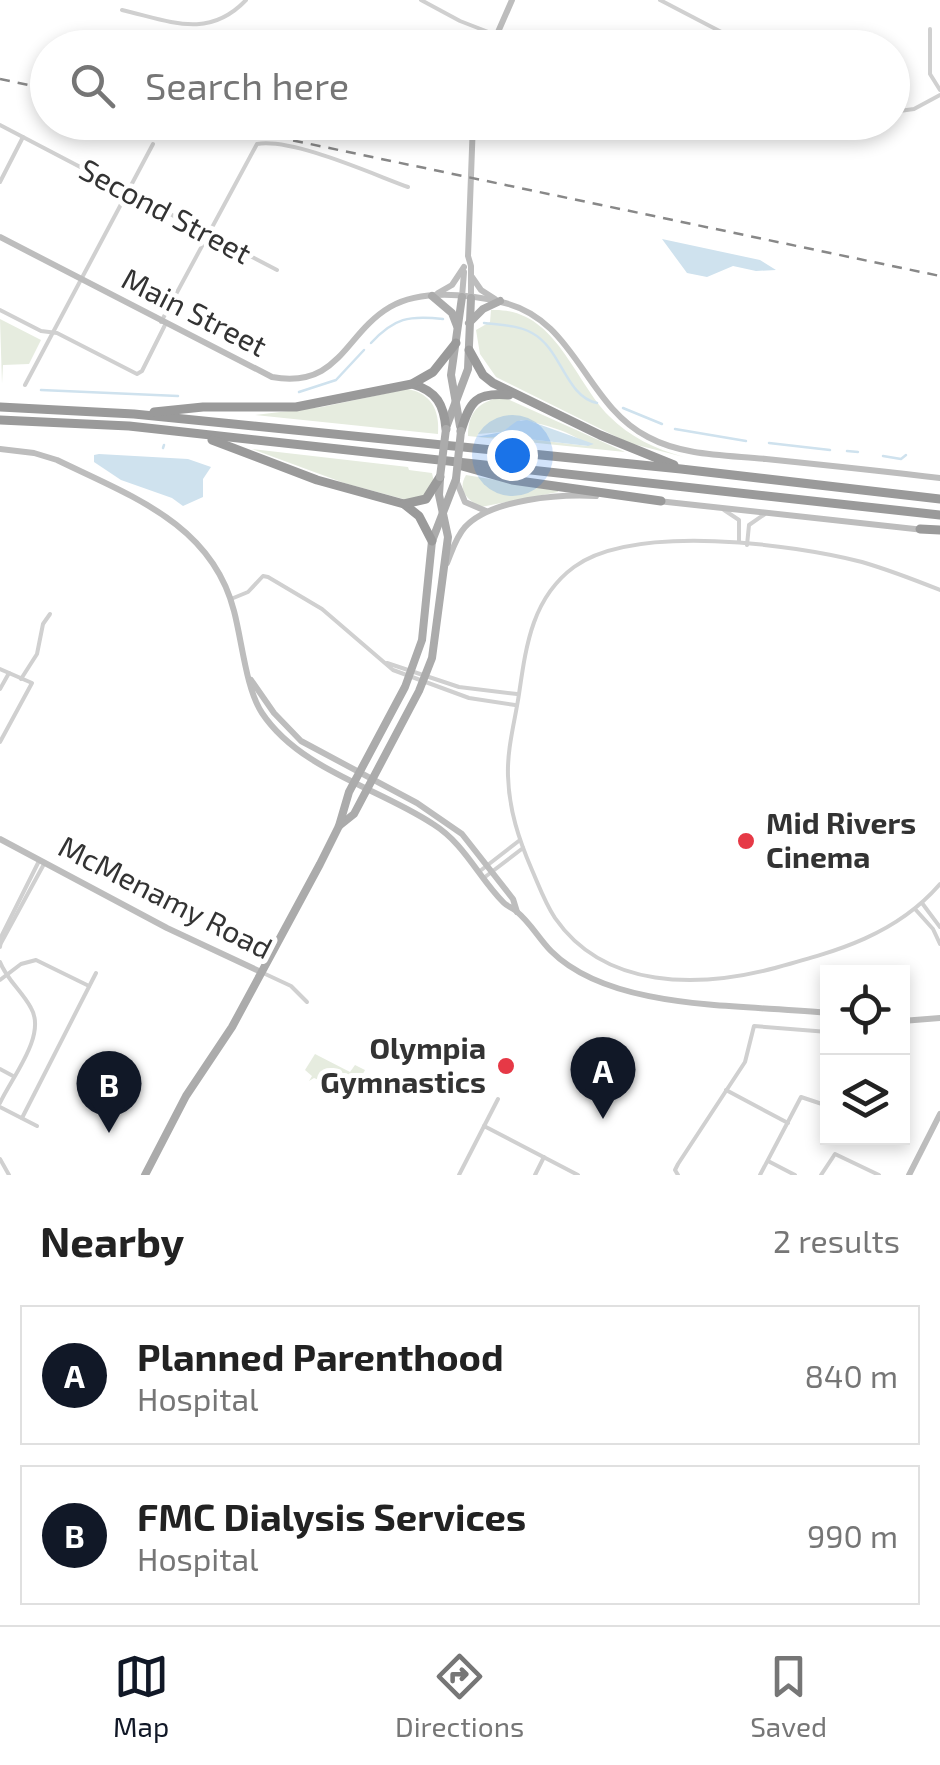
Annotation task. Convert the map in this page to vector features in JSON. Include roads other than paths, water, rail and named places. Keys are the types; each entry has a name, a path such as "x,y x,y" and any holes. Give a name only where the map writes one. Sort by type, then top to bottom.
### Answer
{"highway":[{"path":"134,414 203,407 296,407 412,384 433,372 457,338"},
{"path":"469,350 483,374 517,395 681,469"},
{"path":"412,384 426,388 441,403 446,429"},
{"path":"460,431 468,408 481,396 517,395"},
{"path":"0,407 134,414 940,499"},
{"path":"0,420 114,425 940,515"},
{"path":"200,435 317,480 404,504 419,516 432,541"},
{"path":"446,460 500,478 661,502"},
{"path":"404,504 426,499 440,477"},
{"path":"920,529 940,531"}],"main road":[{"path":"432,296 452,313 457,338"},
{"path":"339,826 354,814 370,784 424,678 436,641 448,536 439,495 440,477 446,429 465,382 469,350 467,298"},
{"path":"145,1175 186,1096 232,1027 339,826 342,807 411,674 424,626 432,541 456,479 460,431 451,375 467,298"},
{"path":"469,324 483,310 500,302"}],"street":[{"path":"122,10 196,25 216,24 246,0"},
{"path":"421,0 482,30"},
{"path":"498,30 512,0"},
{"path":"660,0 718,30"},
{"path":"910,110 940,92 930,74 930,29"},
{"name":"Second Street","path":"0,125 277,270"},
{"path":"0,182 24,137"},
{"path":"472,140 468,256 472,276 480,290 540,317 568,346 618,416 633,428 664,444 705,452 940,478"},
{"path":"0,310 137,374 142,371 252,148 261,142 351,166 408,187"},
{"path":"25,386 153,144"},
{"name":"Main Street","path":"0,237 265,375 297,378 334,364 390,307 416,297 500,302"},
{"path":"432,296 452,286 468,256"},
{"path":"464,267 467,298"},
{"path":"467,298 472,276"},
{"path":"0,449 34,452 57,460 174,522 210,555 231,599 252,691 262,714 287,741 448,822 470,843 504,903 558,958 615,990 658,998 820,1012"},
{"path":"456,479 464,502 478,510 568,496 920,529"},
{"path":"720,508 739,520 739,544"},
{"path":"445,567 465,527 490,511"},
{"path":"747,545 752,521 769,513"},
{"path":"940,590 841,557 739,544 632,544 598,553 573,568 553,587 534,618 508,776 512,814 520,840 550,910 571,937 614,967 646,976 698,981 738,978 846,948 915,909 940,884"},
{"path":"231,599 248,592 260,578 268,577 322,608 387,663 411,674 479,692 519,694"},
{"path":"20,678 37,654 43,624 50,614"},
{"path":"0,668 32,683 0,742"},
{"path":"0,689 9,673"},
{"path":"424,678 469,698 517,705"},
{"name":"McMenamy Road","path":"0,838 167,928 291,986 307,1002"},
{"path":"486,871 520,840"},
{"path":"486,871 523,848"},
{"path":"0,945 2,934 42,861"},
{"path":"921,903 940,927"},
{"path":"915,909 933,928 940,944"},
{"path":"0,980 22,964 36,960 89,986"},
{"path":"0,962 30,1006 36,1022 34,1038 0,1104 37,1126"},
{"path":"22,1118 96,973"},
{"path":"794,1028 796,1010"},
{"path":"910,1020 940,1018"},
{"path":"677,1173 747,1057 754,1026 820,1031"},
{"path":"0,1069 13,1076"},
{"path":"726,1090 788,1123"},
{"path":"760,1175 803,1096 820,1103"},
{"path":"458,1175 498,1099"},
{"path":"908,1175 940,1114"},
{"path":"484,1126 578,1175"},
{"path":"821,1175 835,1154 880,1175"},
{"path":"535,1175 544,1157"},
{"path":"0,1159 9,1175"},
{"path":"768,1161 794,1175"}],"water":[{"path":"662,239 760,260 776,270 733,266 707,277 687,273"},
{"path":"527,420 594,444 476,437 502,432 517,421"},
{"path":"94,455 188,459 211,467 203,479 203,497 183,506 172,498 121,480 94,462"}],"waterway":[{"path":"371,343 403,320 443,319"},
{"path":"484,323 515,327 542,340 570,382 586,399 597,403"},
{"path":"299,392 336,380 364,350"},
{"path":"41,390 178,396"},
{"path":"623,408 662,424"},
{"path":"675,429 746,441"},
{"path":"769,443 830,450"},
{"path":"847,451 858,452"},
{"path":"883,456 901,459 906,455"}],"railway":[{"path":"0,79 30,85"},
{"path":"291,140 940,276"}],"place":[{"name":"Mid Rivers Cinema","path":"746,841"},
{"name":"Olympia Gymnastics","path":"506,1066"},
{"name":"Planned Parenthood","path":"603,1119"},
{"name":"FMC Dialysis Services","path":"109,1133"}]}
